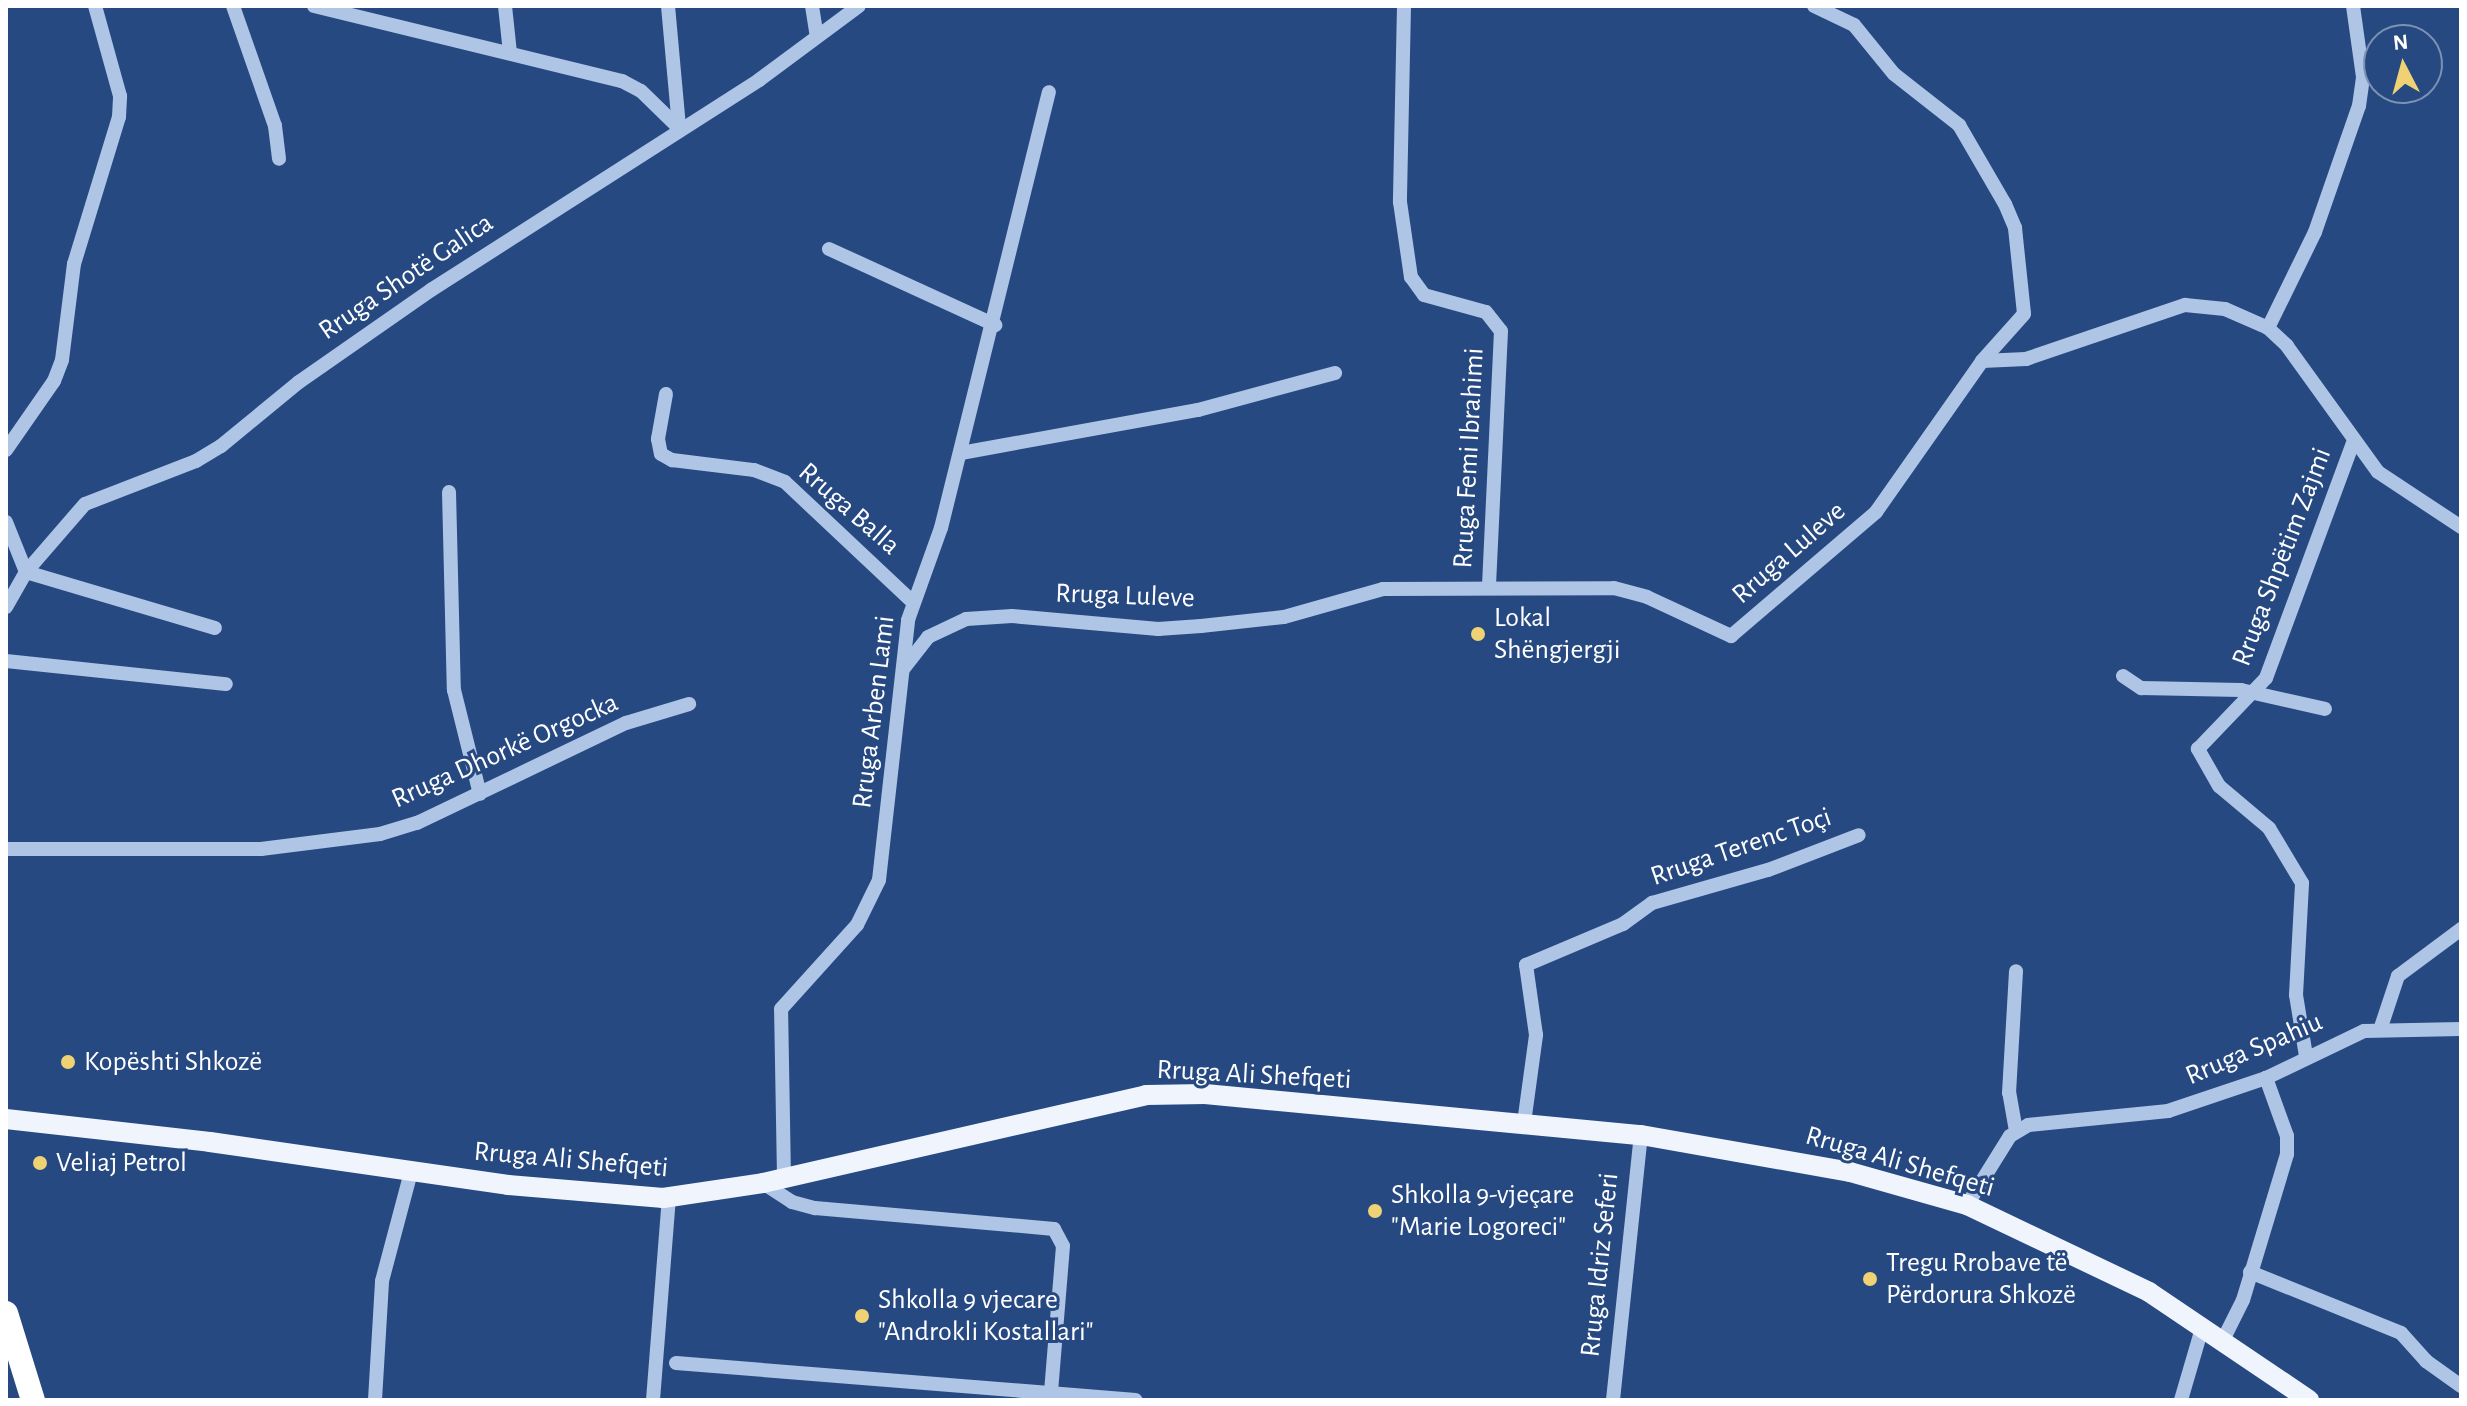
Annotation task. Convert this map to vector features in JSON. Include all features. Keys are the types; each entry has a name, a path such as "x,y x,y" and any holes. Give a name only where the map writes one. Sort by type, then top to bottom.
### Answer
{"highway":[{"path":"6,1313 33,1400"}],"main road":[{"name":"Rruga Ali Shefqeti","path":"6,1119 583,1194 669,1197 763,1183 1146,1095 1205,1094 1641,1135 1850,1172 1967,1205 2085,1259 2203,1325 2309,1400"}],"street":[{"path":"6,450 54,381 62,360 74,264 119,117 120,96 95,6"},
{"path":"233,6 275,126 279,159"},
{"path":"505,6 510,53"},
{"path":"668,6 679,128"},
{"path":"812,6 817,36"},
{"name":"Rruga Shotë Galica","path":"6,607 26,572 85,504 196,461 221,446 299,382 431,290 679,128 759,80 859,6"},
{"name":"Rruga Femi Ibrahimi","path":"1404,6 1400,202 1411,277 1424,295 1486,312 1501,331 1489,587"},
{"path":"1814,6 1854,25 1894,74 1959,125 2005,204 2015,228 2024,314 1982,361"},
{"path":"2268,328 2315,232 2359,106 2363,77 2353,6"},
{"path":"323,7 622,81 641,91 679,128"},
{"name":"Rruga Arben Lami","path":"784,1177 781,1009 871,903 884,850 913,602 941,528 961,453 995,325 1049,92"},
{"path":"829,249 995,325"},
{"path":"1982,361 2026,359 2185,305 2225,309 2268,328 2294,354 2353,443 2378,472 2461,527"},
{"name":"Rruga Luleve","path":"903,676 928,637 978,617 1158,629 1284,617 1383,589 1489,587 1632,591 1731,636 1876,512 1982,361"},
{"path":"961,453 1198,410 1335,373"},
{"name":"Rruga Balla","path":"666,394 658,439 661,454 672,460 754,470 785,482 913,602"},
{"name":"Rruga Shpëtim Zajmi","path":"2306,1056 2296,995 2302,883 2269,828 2219,786 2198,749 2208,734 2255,692 2266,678 2353,443"},
{"path":"449,492 454,690 480,794"},
{"path":"6,522 26,572 215,628"},
{"path":"6,661 226,684"},
{"path":"2123,676 2141,688 2255,692 2325,709"},
{"name":"Rruga Dhorkë Orgocka","path":"6,849 261,849 321,842 417,823 575,744 689,704"},
{"name":"Rruga Terenc Toçi","path":"1524,1123 1536,1035 1526,965 1623,924 1660,900 1768,870 1859,835"},
{"path":"2380,1030 2398,976 2461,929"},
{"path":"1967,1205 2016,1131 2009,1093 2016,971"},
{"name":"Rruga Spahiu","path":"2016,1131 2042,1121 2168,1111 2266,1078 2352,1035 2380,1030 2461,1029"},
{"path":"2224,1338 2250,1272 2287,1154 2287,1136 2266,1078"},
{"name":"Rruga Idriz Seferi","path":"1613,1400 1641,1135"},
{"path":"375,1400 382,1281 411,1172"},
{"path":"763,1183 792,1202 815,1208 1054,1229 1063,1246 1051,1393"},
{"path":"653,1400 669,1197"},
{"path":"2250,1272 2401,1333 2426,1361 2461,1386"},
{"path":"2181,1400 2203,1325"},
{"path":"676,1363 1135,1400"}],"place":[{"name":"Lokal Shëngjergji","path":"1478,634"},
{"name":"Kopështi Shkozë","path":"68,1062"},
{"name":"Veliaj Petrol","path":"40,1163"},
{"name":"Shkolla 9-vjeçare \"Marie Logoreci\"","path":"1375,1211"},
{"name":"Tregu Rrobave të Përdorura Shkozë","path":"1870,1279"},
{"name":"Shkolla 9 vjecare \"Androkli Kostallari\"","path":"862,1316"}]}
